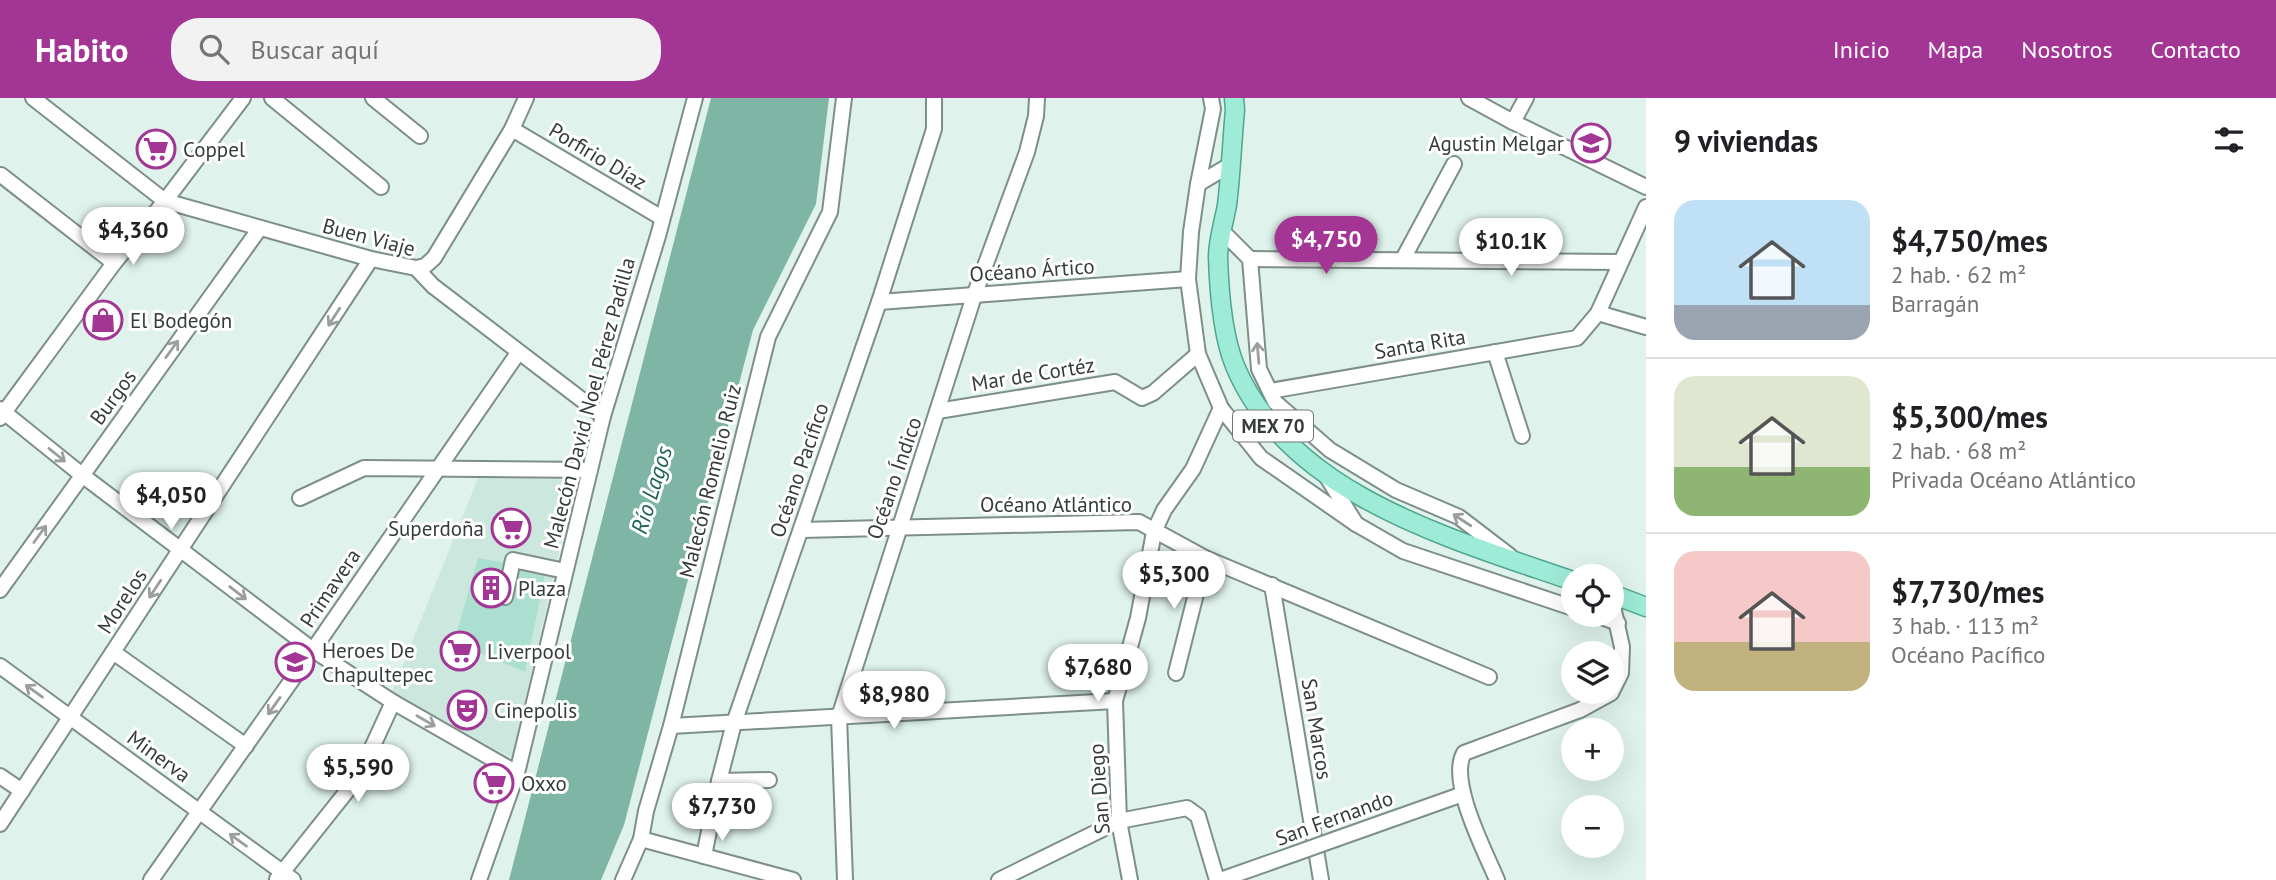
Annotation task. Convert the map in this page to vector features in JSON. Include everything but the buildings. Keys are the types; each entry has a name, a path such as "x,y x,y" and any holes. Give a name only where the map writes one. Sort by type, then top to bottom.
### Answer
{"main road":[{"name":"MEX 70","path":"1234,98 1236,110 1218,254 1222,309 1234,364 1255,405 1296,452 1349,491 1387,510 1561,577"},
{"path":"1624,599 1646,607"}],"street":[{"path":"33,98 165,201"},
{"path":"243,98 1,413 313,650 393,702 517,773"},
{"path":"272,98 381,187"},
{"path":"373,98 420,136"},
{"name":"Malecón David Noel Pérez Padilla","path":"479,880 517,773 603,416 695,98"},
{"name":"Malecón Romelio Ruiz","path":"623,880 641,839 768,337 830,212 844,98"},
{"name":"Océano Pacífico","path":"704,856 734,723 878,302 934,129 934,98"},
{"name":"Océano Índico","path":"845,880 839,717 974,296 1027,152 1036,116 1037,98"},
{"path":"1211,98 1213,109 1198,184 1188,279 1198,354 1221,408 1261,458 1356,524 1403,551 1561,604"},
{"path":"1469,98 1646,187"},
{"path":"1513,122 1526,98"},
{"path":"416,268 425,266 434,258 512,129 524,99"},
{"name":"Porfirio Díaz","path":"512,129 662,218"},
{"path":"1403,259 1454,164"},
{"path":"1198,184 1230,165"},
{"path":"1,174 114,263"},
{"name":"Buen Viaje","path":"165,201 371,260 416,268 433,286 603,416"},
{"path":"1646,207 1598,313 1646,327"},
{"name":"Burgos","path":"0,590 260,228"},
{"path":"1222,231 1250,259 1259,369 1276,402 1330,450 1396,490 1459,517 1517,561"},
{"path":"1250,259 1620,262"},
{"name":"Morelos","path":"0,824 371,260"},
{"name":"Océano Ártico","path":"878,302 1188,279"},
{"name":"Santa Rita","path":"1270,391 1577,338 1598,313"},
{"name":"Primavera","path":"151,880 518,352"},
{"path":"1495,352 1522,436"},
{"name":"Mar de Cortéz","path":"938,411 1115,382 1142,398 1153,393 1198,354"},
{"name":"San Diego","path":"1130,880 1119,821 1115,701 1138,618 1154,532 1164,510 1193,469 1221,408"},
{"path":"300,498 364,468 590,470"},
{"path":"1325,474 1356,524"},
{"name":"Océano Atlántico","path":"801,530 1139,522 1205,558 1489,677"},
{"path":"1176,673 1205,558"},
{"path":"505,597 513,561 565,571"},
{"name":"San Marcos","path":"1272,585 1321,880"},
{"path":"1497,880 1463,794 1460,761 1464,753 1580,710 1611,693 1621,673 1622,647 1619,627"},
{"path":"113,652 246,746"},
{"name":"Minerva","path":"0,666 284,877"},
{"path":"671,726 1115,701"},
{"path":"284,877 359,776 393,702"},
{"path":"0,776 22,791"},
{"path":"719,781 769,780"},
{"name":"San Fernando","path":"1218,880 1463,794"},
{"path":"999,880 1119,821 1187,807 1198,816 1218,880"},
{"path":"641,839 793,880"}],"shaded area":[{"name":"Plaza","path":"478,478 576,479 512,758 392,692"},
{"path":"478,558 546,570 525,672 454,642"}],"water":[{"name":"Río Lagos","path":"711,98 829,98 816,204 753,330 624,825 601,880 509,880"}],"place":[{"name":"Agustin Melgar","path":"1591,143"},
{"name":"Coppel","path":"156,149"},
{"name":"El Bodegón","path":"103,320"},
{"name":"Superdoña","path":"511,528"},
{"name":"Plaza","path":"491,588"},
{"name":"Liverpool","path":"460,651"},
{"name":"Heroes De Chapultepec","path":"295,662"},
{"name":"Cinepolis","path":"467,710"},
{"name":"Oxxo","path":"494,783"}]}
